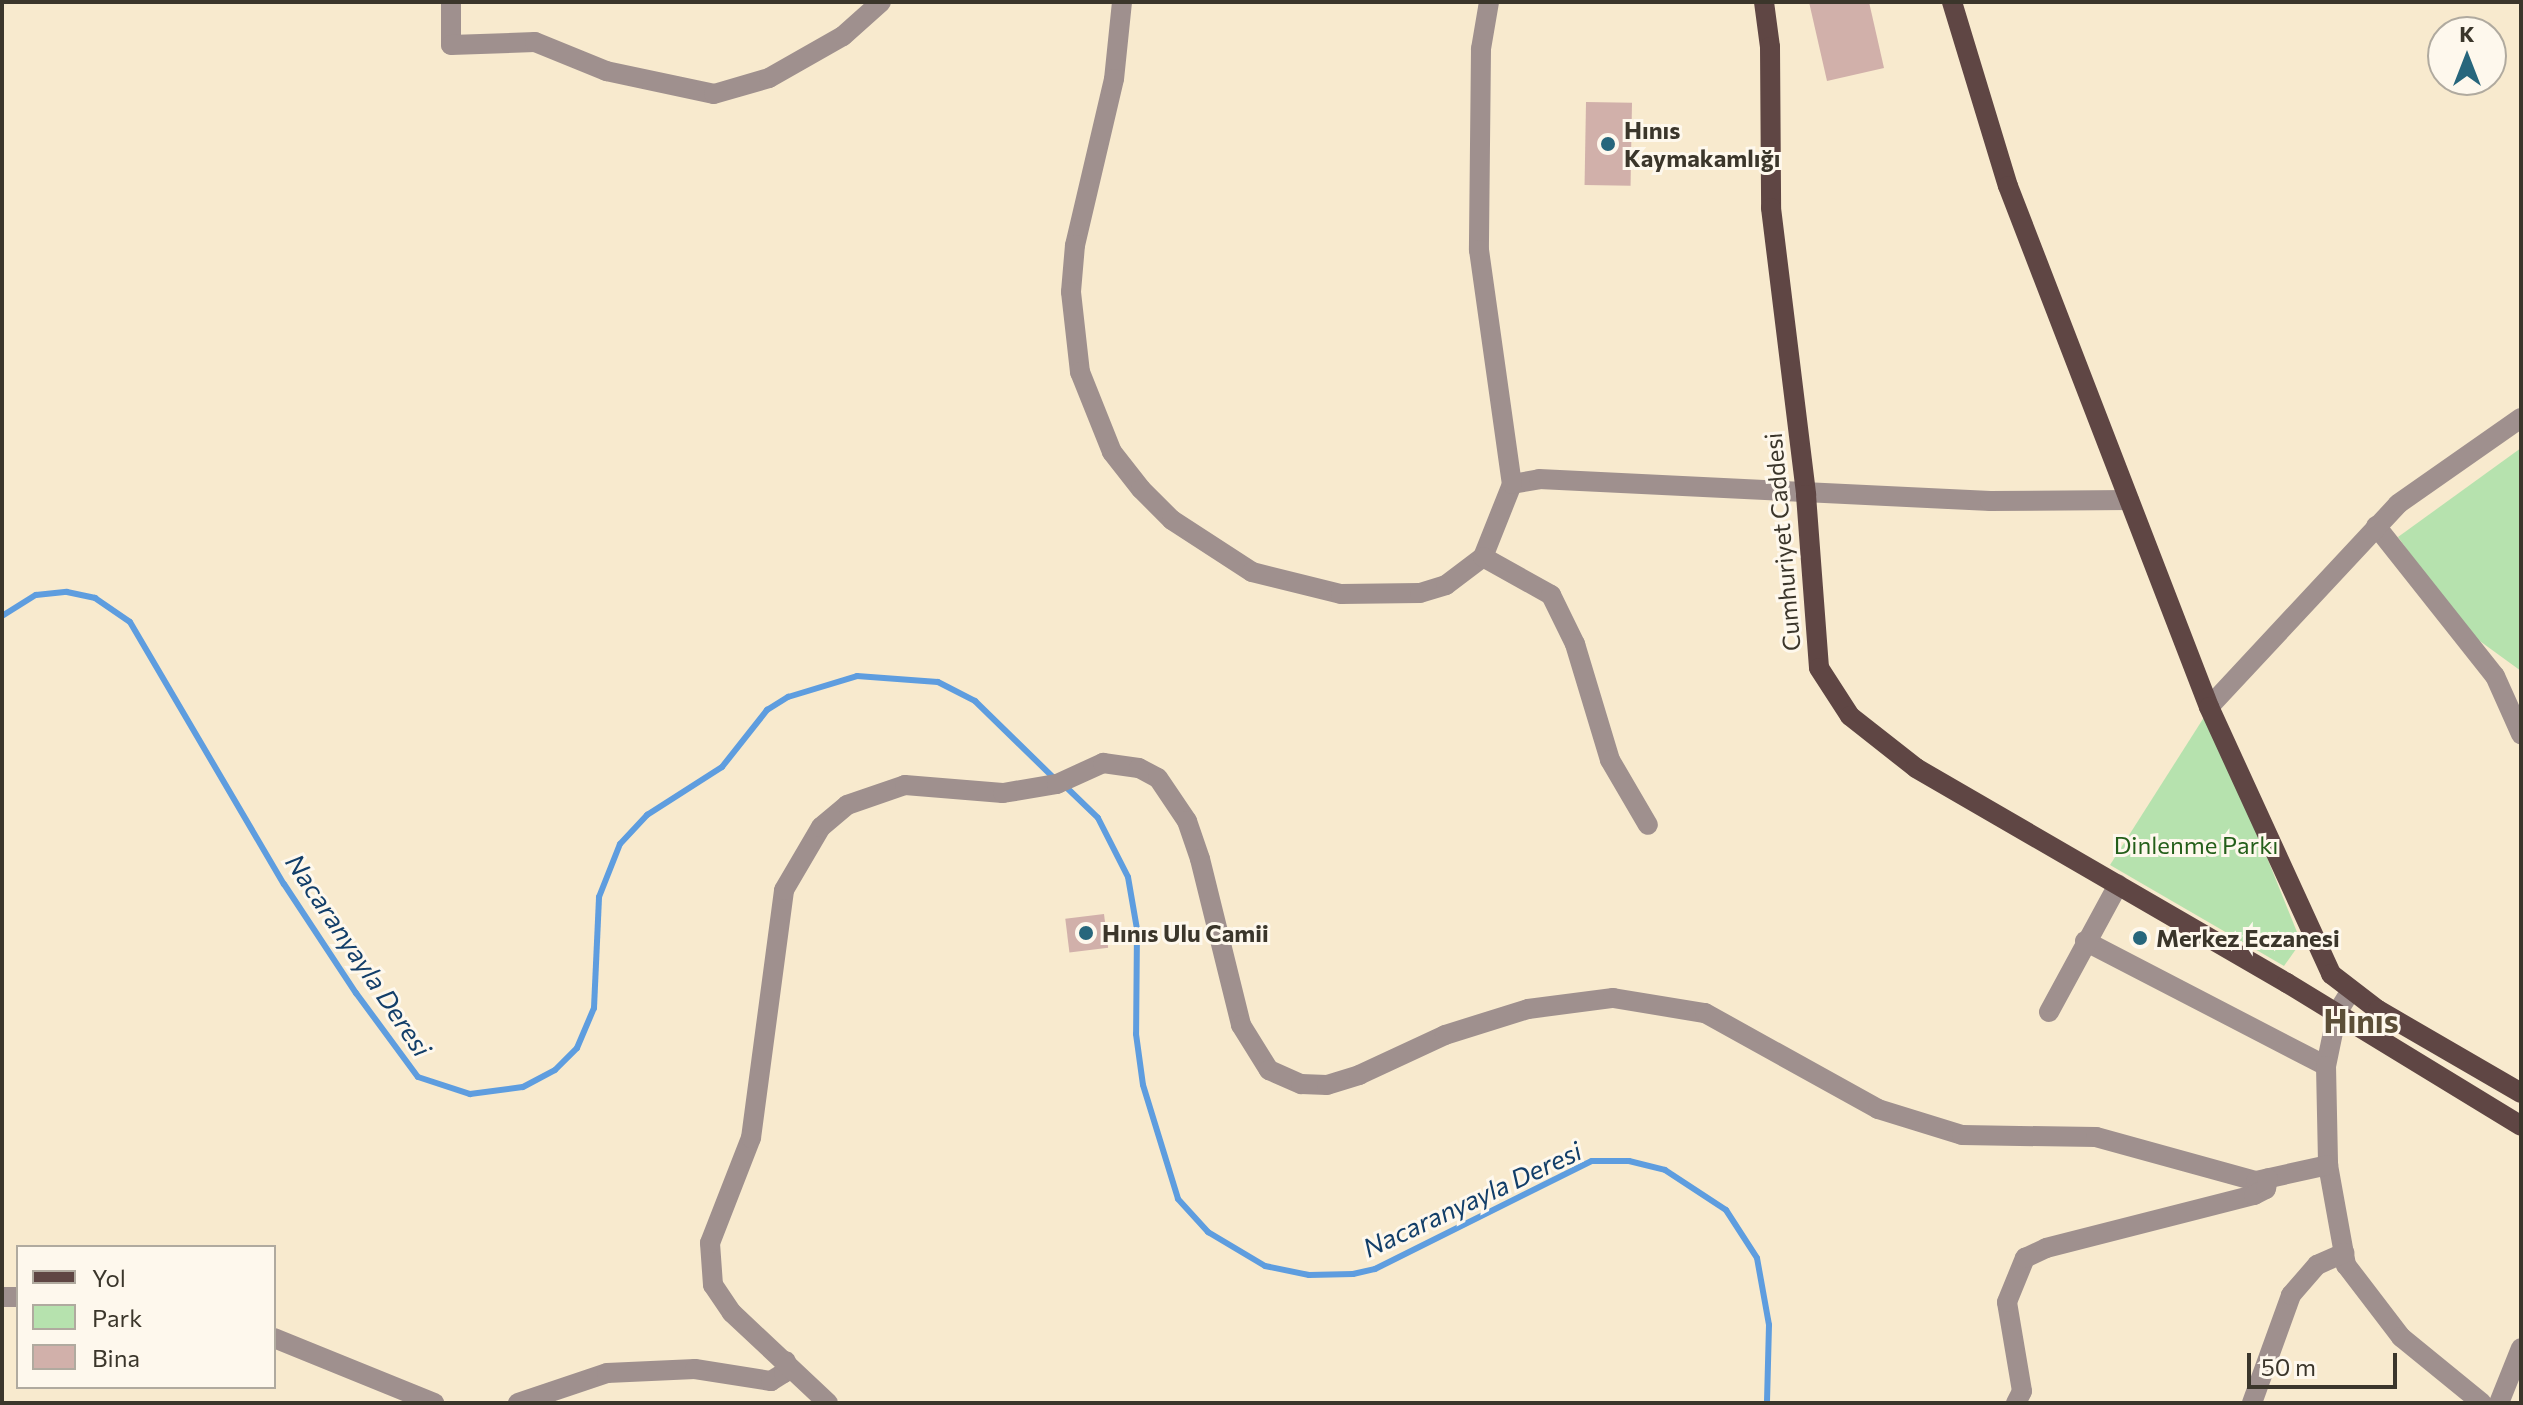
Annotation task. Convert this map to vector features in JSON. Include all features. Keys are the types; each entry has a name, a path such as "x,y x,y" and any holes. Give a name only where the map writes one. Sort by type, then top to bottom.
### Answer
{"main road":[{"name":"Cumhuriyet Caddesi","path":"1764,2 1770,47 1771,208 1806,495 1819,668 1850,716 1916,768 2337,1013 2521,1126"},
{"path":"1952,2 2008,186 2209,707 2331,974 2350,992 2521,1093"}],"street":[{"path":"451,2 451,45 535,42 606,71 714,94 769,78 843,36 881,2"},
{"path":"1122,2 1114,79 1086,182 1071,292 1080,372 1112,452 1172,520 1252,572 1294,585 1357,595 1420,593 1446,585 1483,557 1512,484 1479,250 1481,49 1489,2"},
{"path":"2209,707 2398,504 2521,418"},
{"path":"1512,484 1539,479 1806,495 2129,500"},
{"path":"2376,526 2495,676 2521,734"},
{"path":"1483,557 1551,595 1575,644 1610,760 1648,825"},
{"path":"828,1403 732,1313 713,1285 708,1261 751,1138 766,1055 776,936 790,878 821,827 847,805 879,791 934,784 1003,793 1057,784 1103,763 1139,768 1158,778 1172,794 1200,859 1241,1025 1269,1070 1288,1080 1327,1085 1445,1035 1528,1009 1574,999 1634,1000 1705,1013 1878,1109 1962,1135 2096,1137 2223,1175 2268,1178 2328,1165"},
{"path":"2049,1012 2118,885"},
{"path":"2085,941 2326,1066"},
{"path":"2350,992 2337,1013 2326,1066 2328,1165 2346,1265 2401,1337 2482,1403"},
{"path":"2016,1403 2021,1385 2007,1302 2025,1258 2046,1248 2254,1195 2266,1189 2268,1178"},
{"path":"2252,1403 2291,1295 2317,1265 2344,1253"},
{"path":"276,1339 434,1403"},
{"path":"2499,1403 2521,1348"},
{"path":"518,1403 607,1373 695,1369 771,1381 784,1373 786,1361"}],"green space":[{"path":"2521,448 2521,671 2466,631 2398,537"},
{"name":"Dinlenme Parkı","path":"2208,711 2301,942 2284,966 2110,865"}],"building":[{"path":"1809,2 1869,2 1884,68 1827,81"},
{"name":"Hınıs Kaymakamlığı","path":"1586,102 1632,103 1631,186 1585,185"},
{"name":"Hınıs Ulu Camii","path":"1104,914 1108,948 1069,952 1065,919"}],"waterway":[{"name":"Nacaranyayla Deresi","path":"2,616 36,595 67,592 95,598 130,622 284,884 356,993 418,1077 470,1094 523,1087 555,1070 577,1048 594,1008 599,897 620,844 647,815 722,767 767,710 788,697 857,676 938,682 975,701 1054,778"},
{"name":"Nacaranyayla Deresi","path":"1064,785 1098,818 1128,877 1137,929 1136,1034 1143,1085 1178,1199 1208,1232 1265,1266 1309,1275 1353,1274 1375,1269 1592,1161 1629,1161 1665,1170 1726,1210 1757,1258 1769,1325 1767,1403"}],"place":[{"name":"Hınıs Kaymakamlığı","path":"1608,144"},
{"name":"Hınıs Ulu Camii","path":"1086,933"},
{"name":"Merkez Eczanesi","path":"2140,938"}],"district":[{"name":"Hınıs","path":"2361,1020"}]}
